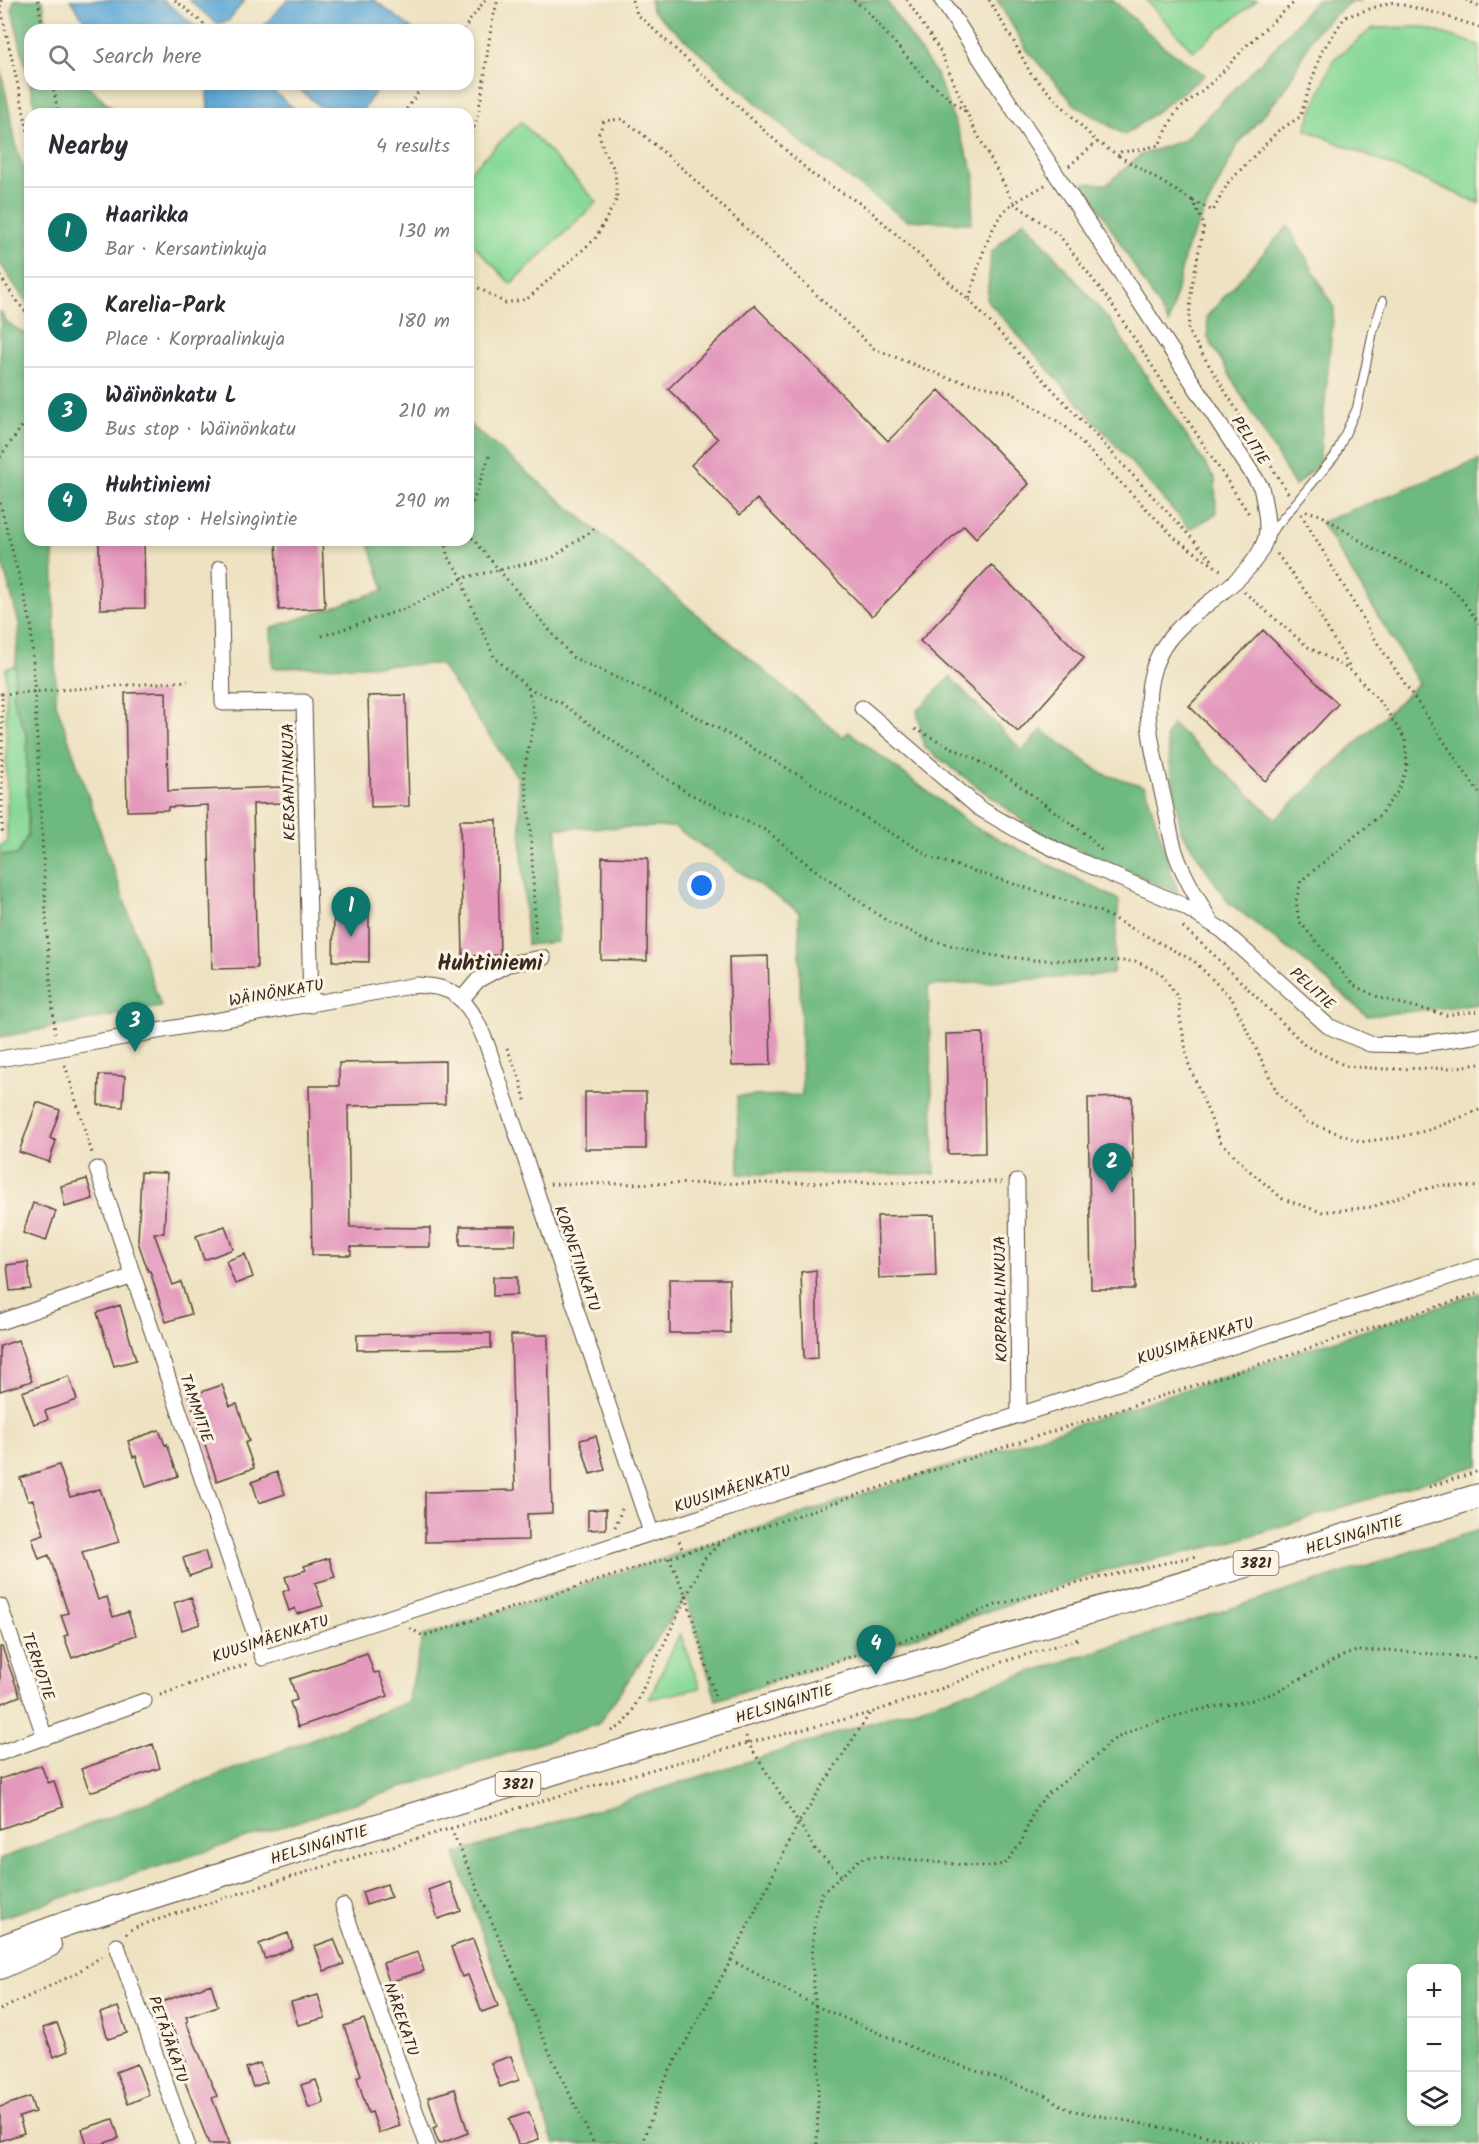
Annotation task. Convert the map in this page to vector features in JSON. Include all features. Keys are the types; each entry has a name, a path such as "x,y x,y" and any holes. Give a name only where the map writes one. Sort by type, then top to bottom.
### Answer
{"main road":[{"name":"HELSINGINTIE","path":"0,1948 65,1924 320,1844 753,1712 1479,1496"},
{"name":"HELSINGINTIE","path":"0,1967 160,1895"}],"street":[{"name":"PELITIE","path":"942,0 1261,487 1266,512 1266,540 1250,565 1175,633 1160,653 1150,679 1149,716 1155,759 1176,855 1211,923"},
{"name":"KERSANTINKUJA","path":"220,568 223,703 304,702 311,1005"},
{"name":"PELITIE","path":"861,708 979,808 1024,834 1105,873 1180,904 1222,930 1328,1026 1370,1044 1416,1045 1479,1035"},
{"path":"462,999 478,980 508,964 540,959"},
{"name":"WÄINÖNKATU","path":"0,1059 417,985 442,988 462,999"},
{"name":"KORNETINKATU","path":"462,999 476,1018 487,1045 651,1532"},
{"name":"TAMMITIE","path":"97,1169 263,1658"},
{"name":"KORPRAALINKUJA","path":"1017,1182 1019,1416"},
{"name":"KUUSIMÄENKATU","path":"263,1658 1479,1267"},
{"path":"0,1322 134,1276"},
{"name":"TERHOTIE","path":"0,1606 45,1738"},
{"path":"0,1753 144,1701"},
{"name":"NÄREKATU","path":"343,1906 427,2144"},
{"name":"PETÄJÄKATU","path":"117,1946 187,2144"}],"lane":[{"path":"1266,540 1335,456 1357,408 1373,331 1383,301"}],"path":[{"path":"1,0 0,5 24,113"},
{"path":"38,0 42,24"},
{"path":"175,0 204,24"},
{"path":"467,24 485,0"},
{"path":"474,130 487,67 493,15 498,0"},
{"path":"632,0 637,14 760,129 813,175 866,207 969,300 1218,567 1256,604 1308,647 1352,671"},
{"path":"854,0 866,10 926,79 967,113"},
{"path":"907,0 940,51 967,113 1014,203 1059,235 1111,303 1266,540 1309,596 1352,671 1384,707 1406,739 1407,767 1398,791 1378,817 1300,881 1296,901 1299,921 1353,985 1380,998 1446,1015 1479,1011"},
{"path":"989,0 1031,74 1097,142 1213,212 1228,183 1278,131 1300,117 1321,53 1345,17 1391,2 1479,27"},
{"path":"1119,156 1121,152 1159,145 1176,112 1217,78 1248,44 1297,0"},
{"path":"1466,0 1479,6"},
{"path":"54,90 57,108"},
{"path":"407,108 420,90"},
{"path":"474,285 505,303 528,299 595,239 617,200 615,171 603,150 599,133 604,121 622,119 683,169 873,348 945,377 1012,393 1065,426 1177,540 1218,567"},
{"path":"1193,201 1204,225 1192,285 1188,331 1295,506"},
{"path":"969,300 984,249 1007,207 1014,203"},
{"path":"0,276 24,310"},
{"path":"0,457 24,424"},
{"path":"474,498 490,454"},
{"path":"0,503 31,623 48,952 56,1035"},
{"path":"1479,624 1461,598 1445,583 1373,549 1321,515 1297,508 1378,644 1479,793"},
{"path":"322,636 407,608 449,588 463,578 552,558 595,528"},
{"path":"474,540 572,657 663,699 731,736 933,858 1101,912 1194,961 1232,999 1278,1094 1307,1122 1361,1142 1400,1137 1429,1130 1479,1110"},
{"path":"446,546 447,556 463,578 465,590 494,657 528,688 561,704 688,793 766,831 822,876 887,921 927,939 989,956 1034,960 1136,961 1161,973 1179,999 1180,1018 1189,1065 1220,1141 1252,1173 1283,1198 1321,1212 1372,1207 1416,1191 1443,1185 1479,1187"},
{"path":"2,835 1,694 188,681"},
{"path":"528,688 534,718 524,770 540,959"},
{"path":"64,1064 97,1169"},
{"path":"545,1184 1017,1182"},
{"path":"392,1617 423,1636 722,1541 1479,1293"},
{"path":"608,1734 621,1726 631,1714 704,1559 722,1541"},
{"path":"669,1558 686,1596 716,1700"},
{"path":"0,2010 73,1975 117,1946 130,1930 150,1922 578,1790 748,1743 870,1713 946,1687 1002,1662 1081,1638"},
{"path":"817,2144 819,2058 812,1958 814,1925 821,1894 860,1859 874,1856 984,1867 1005,1864 1021,1843 1035,1808 1049,1793 1093,1759 1111,1741 1139,1727 1193,1711 1252,1700 1274,1693 1342,1656 1358,1651 1386,1650 1479,1658"},
{"name":"KUUSIMÄENKATU","path":"144,1701 263,1658"},
{"path":"642,2144 663,2083 730,1960 799,1822 870,1713"},
{"path":"748,1743 816,1850 841,1875"},
{"path":"451,1828 553,2060 594,2144"},
{"path":"730,1960 816,2006 930,2055 1043,2094 1069,2110 1261,2144"}],"green space":[{"path":"14,0 43,0 46,24 24,24 24,60 12,10"},
{"path":"650,0 886,0 937,76 975,175 971,223 906,220 804,145 652,10"},
{"path":"997,0 1113,0 1163,46 1205,75 1125,135 1075,105 1027,50"},
{"path":"1146,0 1257,0 1193,51"},
{"path":"1316,0 1362,0 1349,3 1315,32 1284,91 1238,144 1186,249 1169,324 1084,183 1107,184 1141,155 1184,140 1273,50"},
{"path":"1423,27 1479,45 1479,203 1305,129 1333,60 1373,28"},
{"path":"0,66 18,154 24,168 24,299 0,263"},
{"path":"31,90 92,90 112,108 36,108"},
{"path":"521,122 597,202 511,284 474,245 474,167"},
{"path":"1024,220 1110,321 1215,479 1216,514 1190,529 987,300 991,253"},
{"path":"1288,226 1334,308 1319,463 1295,486 1208,338 1207,316"},
{"path":"0,310 6,322 24,333 24,546 53,546 56,703 161,1007 0,1037 0,855 17,855 28,835 27,736 13,699 19,623 0,555"},
{"path":"474,428 843,737 849,732 973,826 1119,900 1113,974 928,986 935,1174 739,1174 737,1096 802,1095 799,912 674,827 557,828 558,942 527,945 518,778 440,664 273,668 271,628 384,590 370,546 474,546"},
{"path":"1479,460 1479,1004 1367,1016 1308,964 1228,902 1181,831 1166,737 1172,724 1276,819 1419,683 1321,522"},
{"path":"16,666 13,699 27,736 28,835 17,856 0,855 0,845 7,842 6,668"},
{"path":"950,677 1022,751 1042,730 1103,774 1145,786 1178,893 1040,833 924,747 917,711"},
{"path":"1479,1293 1479,1465 1227,1543 1103,1571 926,1633 716,1700 686,1597 598,1724 0,1918 0,1859 408,1702 423,1636"},
{"path":"1479,1530 1479,2144 554,2144 455,1854"},
{"path":"680,1633 700,1688 649,1699"}],"water":[{"path":"70,0 163,0 193,24 89,24"},
{"path":"189,0 245,0 228,21 217,24"},
{"path":"288,0 374,0 406,24 265,24"},
{"path":"209,90 271,90 294,108 208,108 207,92"},
{"path":"300,90 377,90 364,108 322,108"}],"building":[{"path":"754,305 888,441 939,390 1029,484 976,538 964,525 872,616 757,499 740,515 691,465 718,439 668,389"},
{"path":"99,546 144,546 145,608 100,609"},
{"path":"276,546 322,546 325,608 279,610"},
{"path":"991,565 1084,658 1018,732 920,641"},
{"path":"1263,630 1338,704 1265,781 1189,706"},
{"path":"166,692 168,791 283,787 284,803 253,804 257,968 212,969 208,805 168,807 168,810 127,811 125,693"},
{"path":"406,695 409,806 371,807 368,696"},
{"path":"460,820 497,820 500,955 463,956"},
{"path":"602,857 648,858 647,961 601,960"},
{"path":"334,912 369,913 369,962 333,961"},
{"path":"768,956 771,1065 732,1066 729,957"},
{"path":"983,1033 985,1153 948,1154 946,1034"},
{"path":"445,1061 445,1104 348,1106 350,1227 430,1228 430,1247 351,1247 351,1255 312,1255 309,1086 339,1086 339,1063"},
{"path":"99,1075 125,1076 123,1107 98,1105"},
{"path":"585,1092 646,1092 646,1149 585,1149"},
{"path":"1132,1097 1135,1289 1091,1289 1088,1098"},
{"path":"37,1102 60,1110 50,1138 56,1141 49,1162 19,1152"},
{"path":"141,1172 167,1173 164,1233 154,1233 173,1285 181,1282 191,1314 166,1322 138,1242"},
{"path":"87,1179 93,1199 65,1207 61,1186"},
{"path":"33,1203 56,1211 46,1241 23,1233"},
{"path":"934,1215 936,1276 879,1278 877,1216"},
{"path":"225,1226 233,1249 204,1260 196,1236"},
{"path":"460,1226 516,1226 515,1245 460,1245"},
{"path":"245,1254 253,1277 235,1284 226,1261"},
{"path":"28,1262 31,1289 10,1291 7,1265"},
{"path":"816,1270 818,1358 804,1359 801,1272"},
{"path":"493,1277 517,1277 517,1295 493,1296"},
{"path":"669,1279 729,1279 730,1333 670,1333"},
{"path":"120,1305 136,1360 114,1366 97,1313"},
{"path":"491,1333 491,1348 357,1350 357,1335"},
{"path":"511,1335 548,1335 552,1513 527,1514 528,1540 425,1542 425,1492 515,1490"},
{"path":"18,1340 32,1381 0,1391 0,1346"},
{"path":"69,1376 77,1400 45,1411 48,1419 34,1424 22,1392"},
{"path":"222,1385 230,1406 237,1404 249,1441 245,1443 254,1468 217,1481 189,1396"},
{"path":"159,1430 165,1445 167,1444 178,1476 146,1487 136,1456 133,1457 128,1441"},
{"path":"596,1436 605,1470 590,1474 580,1440"},
{"path":"59,1465 70,1497 100,1489 119,1542 82,1552 98,1600 107,1597 113,1617 128,1612 136,1635 72,1658 64,1636 68,1635 61,1615 68,1613 49,1555 39,1559 32,1538 44,1534 33,1500 28,1501 20,1478"},
{"path":"277,1472 285,1494 259,1503 252,1482"},
{"path":"606,1509 606,1529 588,1530 588,1510"},
{"path":"205,1551 210,1569 189,1576 183,1558"},
{"path":"329,1558 335,1577 315,1583 323,1606 297,1614 295,1608 289,1611 283,1592 289,1589 285,1577 306,1570 304,1566"},
{"path":"191,1597 200,1624 182,1630 174,1603"},
{"path":"0,1647 2,1647 20,1696 0,1704"},
{"path":"367,1653 374,1673 379,1672 388,1696 298,1727 290,1702 297,1700 290,1679"},
{"path":"153,1744 160,1768 90,1792 81,1769"},
{"path":"41,1765 48,1783 54,1781 63,1807 0,1829 0,1779"},
{"path":"450,1882 461,1911 438,1919 428,1890"},
{"path":"387,1884 391,1897 366,1905 362,1892"},
{"path":"288,1933 293,1948 265,1959 259,1944"},
{"path":"334,1939 344,1964 324,1971 315,1946"},
{"path":"473,1939 498,2006 482,2012 468,1975 462,1977 451,1947"},
{"path":"418,1952 424,1971 389,1982 383,1963"},
{"path":"211,1984 218,2006 186,2017 188,2021 186,2022 217,2096 212,2098 230,2144 209,2144 178,2064 186,2061 172,2027 168,2028 159,2003"},
{"path":"318,1995 325,2018 298,2025 291,2002"},
{"path":"118,2007 127,2033 108,2039 100,2013"},
{"path":"364,2019 400,2126 379,2133 372,2112 368,2113 357,2077 361,2075 344,2026"},
{"path":"57,2023 68,2051 54,2057 43,2028"},
{"path":"511,2056 519,2080 500,2087 491,2063"},
{"path":"260,2063 267,2082 253,2087 246,2068"},
{"path":"137,2064 149,2095 128,2104 116,2072"},
{"path":"316,2080 324,2103 309,2108 301,2085"},
{"path":"455,2089 468,2133 439,2144 433,2128 437,2126 428,2097"},
{"path":"30,2097 35,2112 19,2117 24,2133 0,2141 0,2107"},
{"path":"529,2112 539,2139 518,2144 509,2119"},
{"path":"113,2119 119,2138 102,2144 87,2144 82,2129"}],"place":[{"name":"Haarikka","path":"351,937"},
{"name":"Wäinönkatu L","path":"135,1052"},
{"name":"Karelia-Park","path":"1112,1193"},
{"name":"Huhtiniemi","path":"876,1675"}],"district":[{"name":"Huhtiniemi","path":"490,962"}]}
